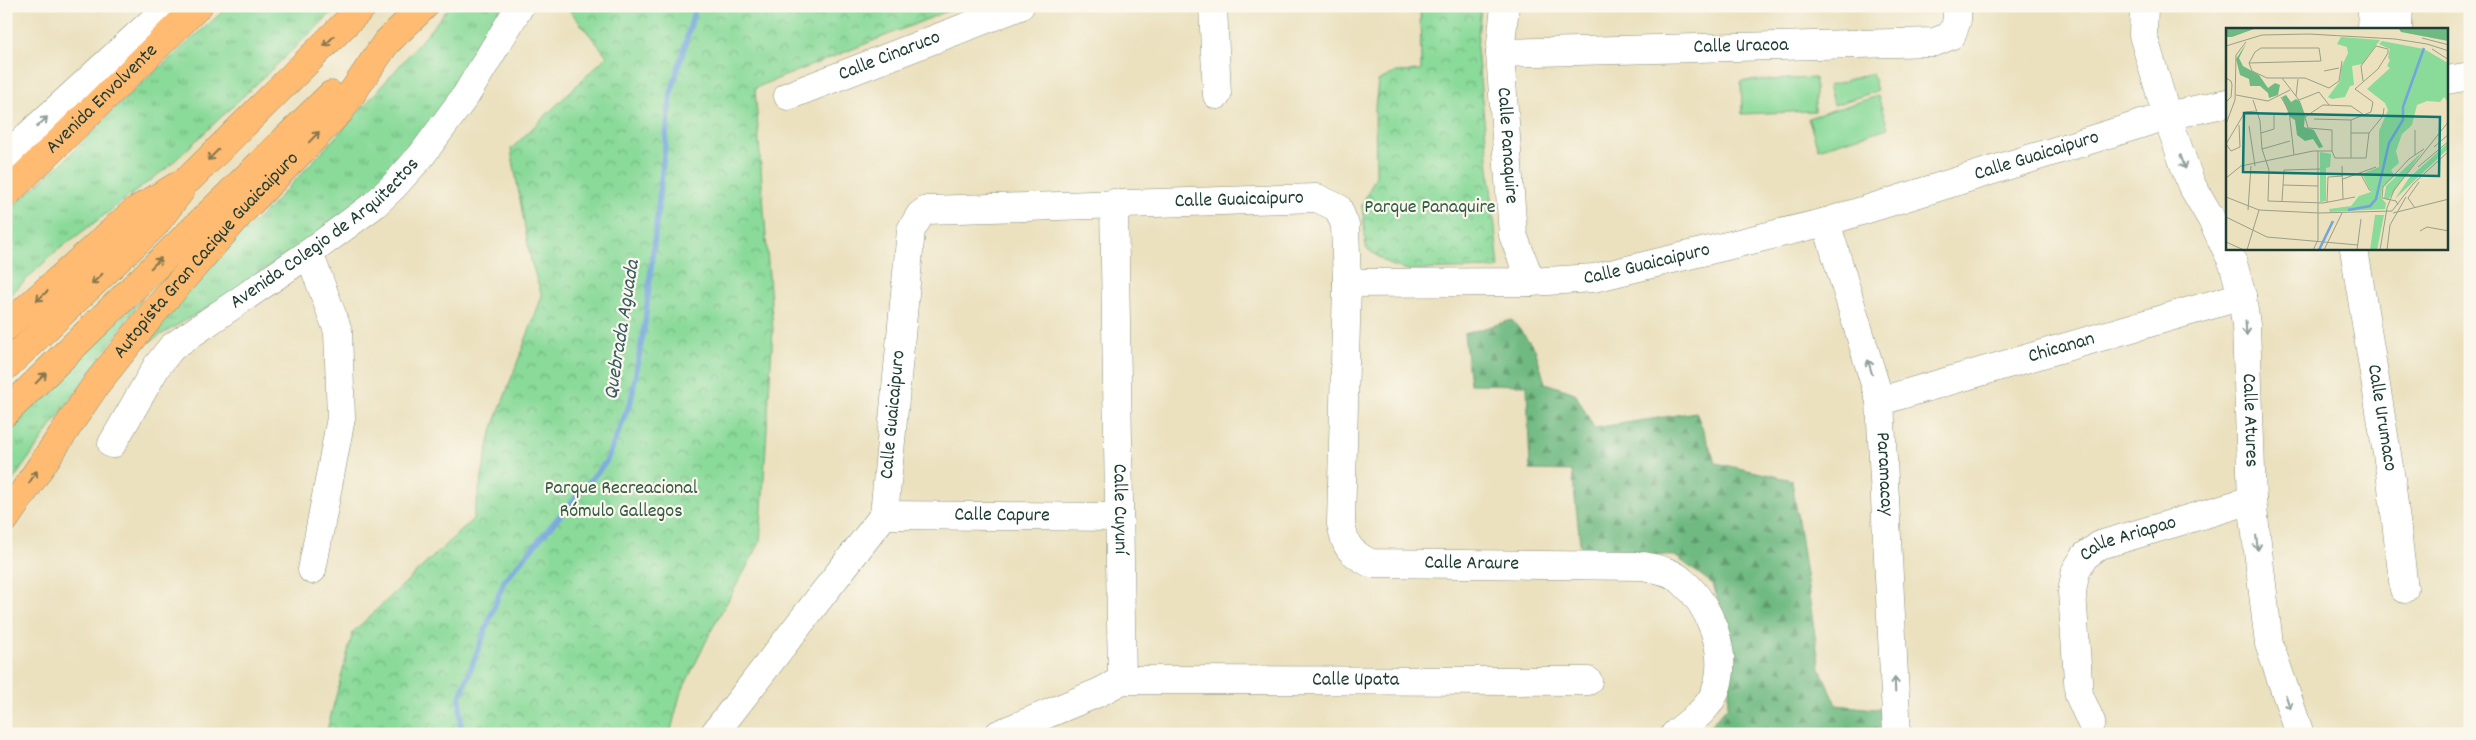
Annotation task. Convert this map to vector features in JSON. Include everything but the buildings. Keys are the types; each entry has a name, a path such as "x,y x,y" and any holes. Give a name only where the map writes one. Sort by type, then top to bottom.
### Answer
{"main road":[{"name":"Avenida Envolvente","path":"6,194 198,6"},
{"path":"6,366 155,224 189,179 363,6"},
{"name":"Autopista Gran Cacique Guaicaipuro","path":"6,518 97,383 153,313 244,209 339,112 386,44 424,6"},
{"path":"6,412 176,244 386,44"},
{"path":"6,328 135,211 189,179"}],"street":[{"name":"Avenida Envolvente","path":"6,156 169,6"},
{"name":"Avenida Colegio de Arquitectos","path":"112,444 157,366 172,346 309,253 374,205 421,156 466,95 520,6"},
{"path":"1213,6 1217,94"},
{"name":"Calle Panaquire","path":"1505,6 1500,53 1514,235 1532,282"},
{"name":"Calle Uracoa","path":"1500,53 1935,42 1952,35 1957,20 1957,6"},
{"name":"Calle Atures","path":"2144,6 2143,34 2166,116 2191,184 2226,249"},
{"path":"2371,28 2372,6"},
{"path":"2398,28 2399,6"},
{"name":"Calle Cinaruco","path":"788,96 1003,9"},
{"path":"2448,80 2470,76"},
{"name":"Calle Guaicaipuro","path":"884,515 911,230 914,222 927,210 1317,198 1338,208 1345,225 1347,284 1532,282 1594,278 1826,222 2166,116 2226,103"},
{"name":"Calle Cuyuní","path":"1114,203 1122,680"},
{"name":"Paramacay","path":"1826,222 1880,401 1897,734"},
{"name":"Calle Atures","path":"2227,250 2233,263 2242,296 2246,335 2252,500 2268,644 2300,734"},
{"name":"Calle Urumaco","path":"2354,250 2391,479 2404,589"},
{"path":"309,253 338,331 341,418 312,570"},
{"name":"Calle Araure","path":"1347,284 1341,524 1344,542 1354,555 1370,563 1643,566 1664,570 1681,580 1696,597 1714,630 1720,671 1716,690 1705,708 1675,734"},
{"name":"Chicanan","path":"1880,401 2242,296"},
{"name":"Calle Ariapao","path":"2091,722 2079,695 2072,592 2076,570 2085,556 2100,544 2252,500"},
{"path":"714,734 884,515"},
{"name":"Calle Capure","path":"884,515 1119,517"},
{"path":"999,734 1100,692 1122,680"},
{"name":"Calle Upata","path":"1122,680 1588,681"}],"green space":[{"path":"229,6 339,6 168,167 54,253 6,299 6,212 63,162 122,101"},
{"path":"450,6 502,6 433,121 367,199 222,299 147,343 179,300 205,270 272,205 318,156"},
{"name":"Parque Recreacional Rómulo Gallegos","path":"566,6 960,6 755,88 773,330 760,543 712,629 680,695 670,734 326,734 353,632 473,519 491,433 542,296 531,261 511,149 607,56"},
{"name":"Parque Panaquire","path":"1420,6 1481,6 1477,49 1499,268 1408,270 1390,265 1366,248 1362,205 1376,176 1375,108 1378,81 1396,72 1421,71"},
{"path":"1872,73 1877,91 1834,105 1828,86"},
{"path":"1815,78 1815,111 1742,114 1741,81"},
{"path":"1878,96 1888,128 1818,149 1808,118"},
{"path":"143,297 6,490 6,425"},
{"path":"1512,320 1535,349 1545,383 1575,393 1594,428 1696,412 1716,463 1792,480 1820,669 1837,705 1885,710 1892,734 1703,734 1727,707 1734,653 1713,584 1675,556 1581,552 1572,471 1530,470 1527,385 1470,384 1464,334"}],"waterway":[{"name":"Quebrada Aguada","path":"461,734 460,697 504,581 606,462 631,401 645,322 671,93 696,6"}]}
